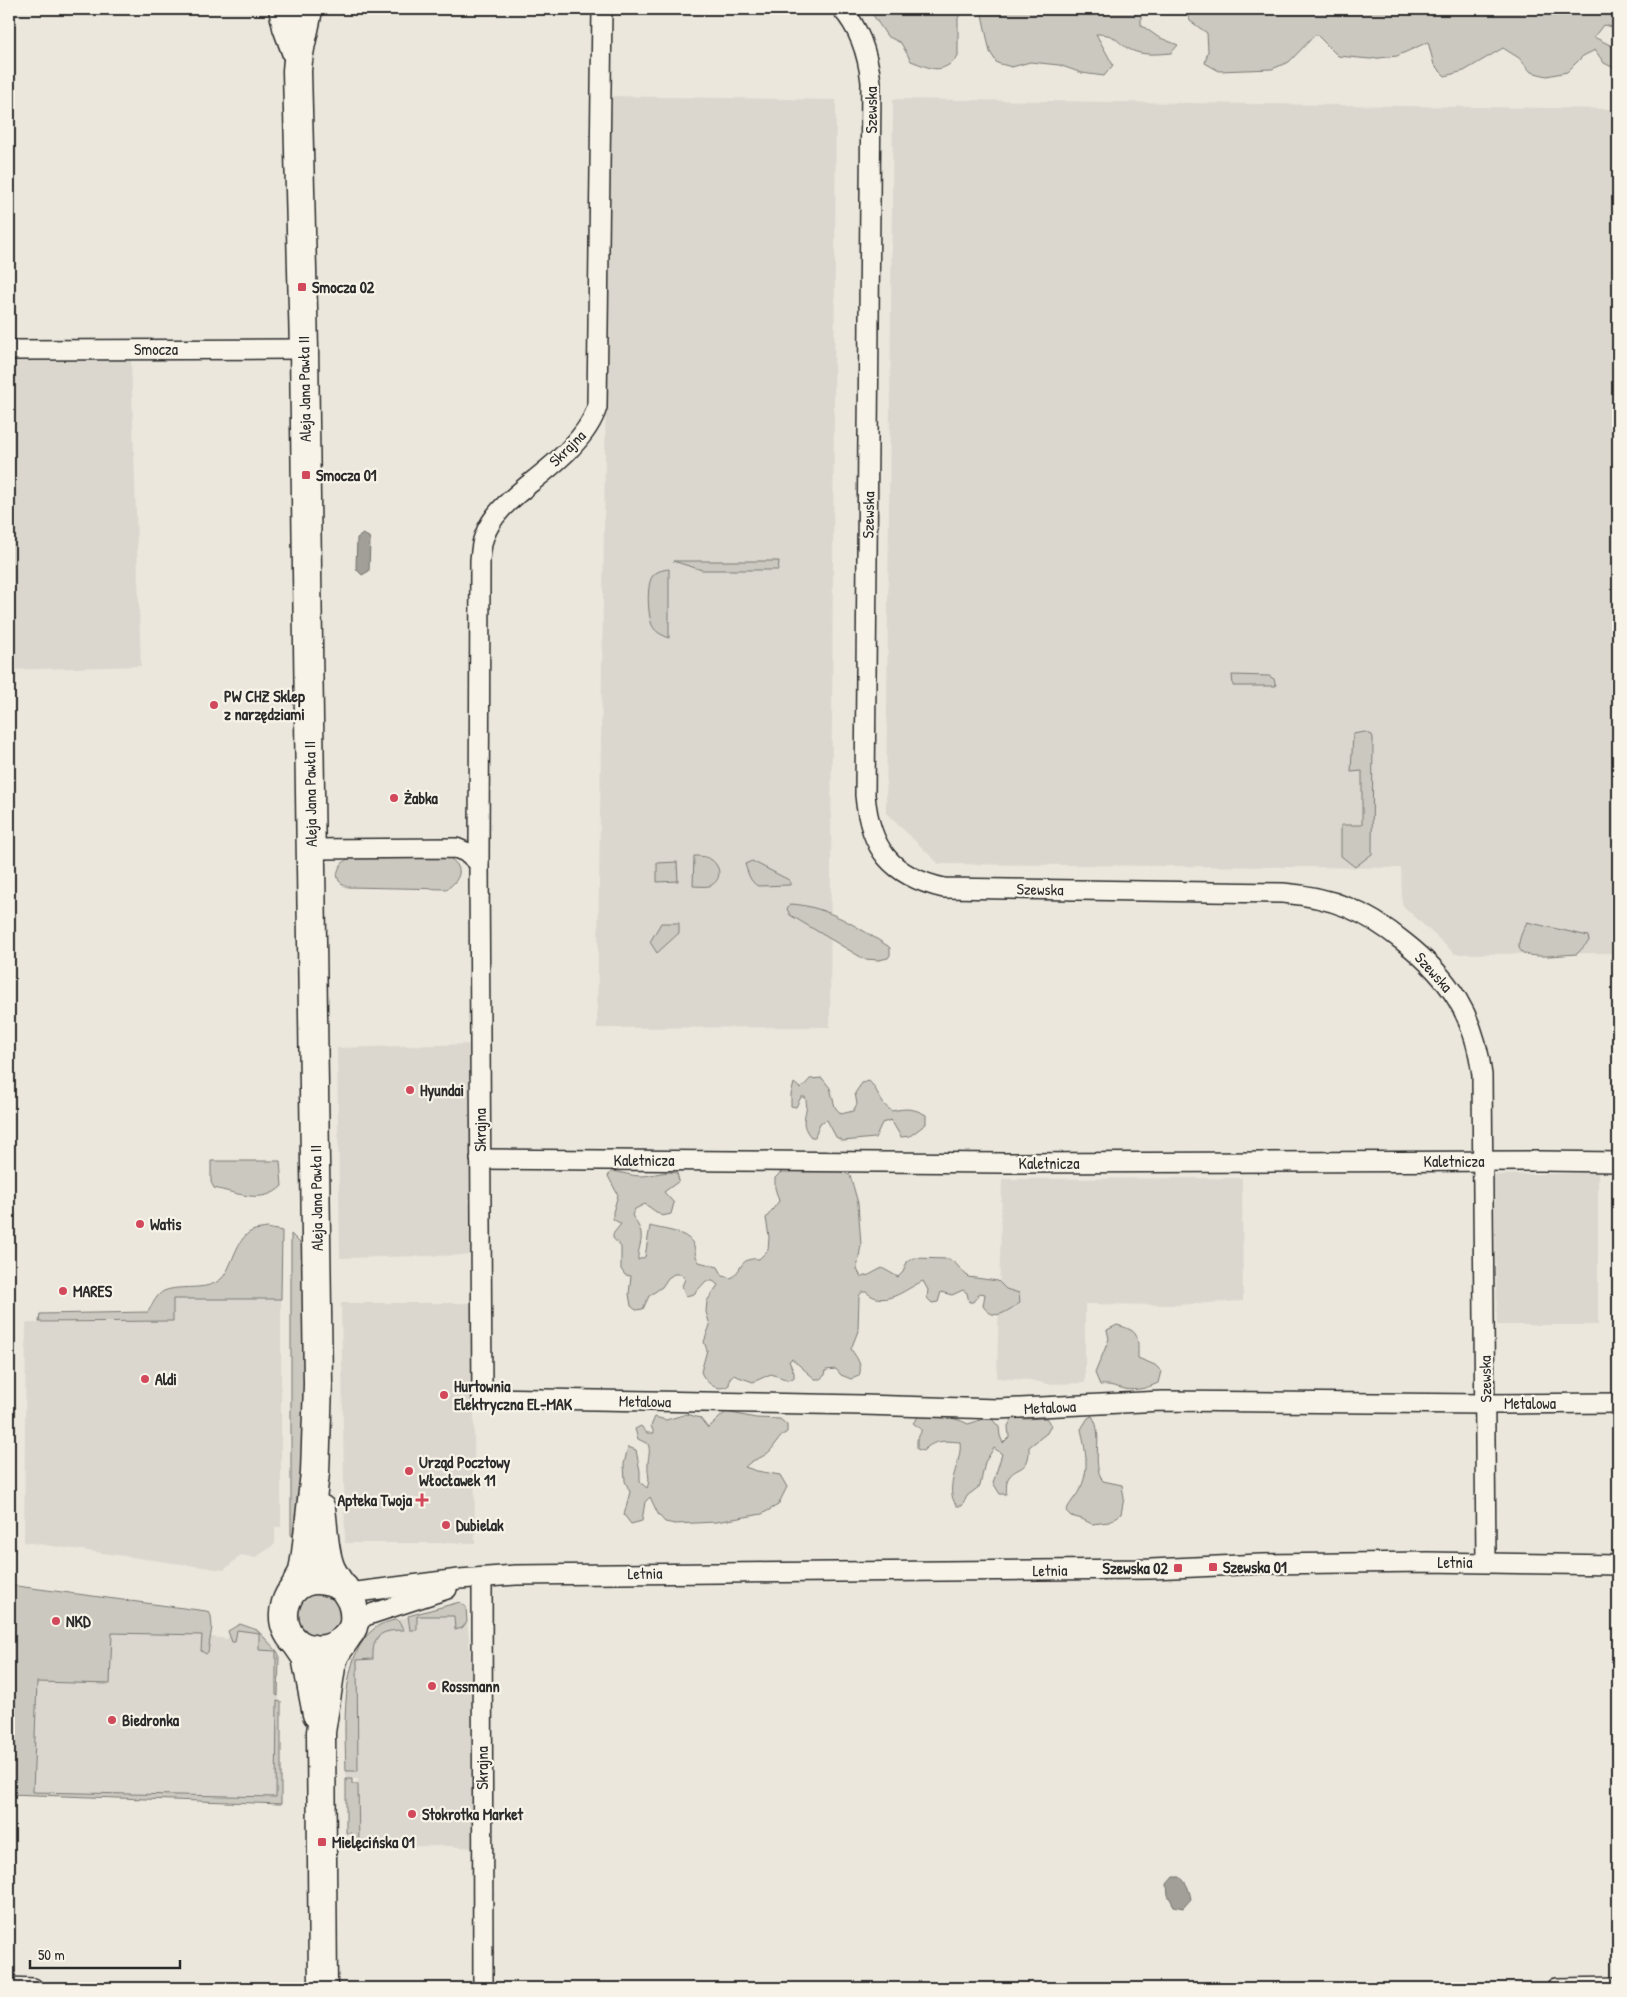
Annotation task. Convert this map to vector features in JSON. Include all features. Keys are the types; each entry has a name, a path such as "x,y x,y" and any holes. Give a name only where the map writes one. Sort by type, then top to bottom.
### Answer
{"main road":[{"name":"Aleja Jana Pawła II","path":"283,9 287,27 297,54"},
{"name":"Aleja Jana Pawła II","path":"293,1590 303,1572 315,1473 318,1328 304,349 297,54 306,24 308,9"},
{"name":"Aleja Jana Pawła II","path":"315,1473 331,1568 344,1588"},
{"path":"321,1732 306,1657 287,1630 284,1616 285,1601 293,1590 305,1582 318,1579 344,1588 352,1599 355,1613 349,1633 335,1654 321,1732 323,1988"},
{"path":"295,1641 307,1649 321,1650 334,1647 349,1633"}],"street":[{"name":"Skrajna","path":"482,1398 479,863 480,560 483,537 492,519 505,503 530,484 581,436 593,420 597,407 602,9"},
{"name":"Szewska","path":"842,9 858,32 866,52 871,82 865,795 870,827 880,849 891,863 907,875 924,883 944,888 1283,893 1326,899 1358,910 1398,936 1430,964 1448,984 1463,1010 1474,1036 1480,1062 1486,1562"},
{"name":"Smocza","path":"9,350 304,349"},
{"path":"311,849 456,848 468,853 479,863"},
{"name":"Kaletnicza","path":"480,1159 1004,1163 1618,1162"},
{"name":"Metalowa","path":"482,1398 863,1405 998,1410 1162,1401 1485,1404 1618,1403"},
{"name":"Letnia","path":"344,1588 357,1592 459,1579 555,1574 1151,1569 1261,1564 1486,1562 1618,1565"},
{"name":"Skrajna","path":"482,1578 483,1988"},
{"name":"Letnia","path":"349,1633 365,1616 482,1578"},
{"path":"9,1987 32,1988"},
{"path":"1556,1988 1618,1987"}],"shaded area":[{"path":"869,9 964,9 958,18 958,57 952,63 936,69 911,61 901,43 887,36"},
{"path":"979,9 1141,9 1141,25 1158,37 1178,45 1171,53 1146,54 1131,50 1108,35 1096,34 1113,65 1104,76 1082,73 1059,65 1030,62 1012,67 997,63 990,52 981,10"},
{"path":"1185,9 1618,9 1618,28 1603,25 1594,37 1618,49 1618,70 1604,63 1595,50 1583,56 1567,72 1547,76 1531,72 1519,58 1503,48 1464,71 1445,76 1434,65 1428,42 1397,56 1370,59 1338,56 1316,34 1289,62 1272,69 1219,71 1205,63 1208,51 1207,33 1190,21"},
{"path":"610,96 836,100 830,1027 597,1028"},
{"path":"893,99 1618,109 1618,953 1455,954 1402,905 1401,868 939,864 886,813"},
{"path":"9,360 131,360 141,666 9,670"},
{"path":"363,534 369,537 370,541 369,571 362,575 356,566 357,538"},
{"path":"673,561 779,561 778,570 702,570"},
{"path":"669,569 669,638 658,632 651,623 648,595 652,577 659,571"},
{"path":"1232,675 1269,676 1274,679 1276,686 1233,686"},
{"path":"1365,732 1372,735 1373,738 1372,854 1355,867 1341,856 1341,825 1362,825 1362,771 1351,772 1353,734"},
{"path":"694,856 702,856 714,862 719,873 714,884 709,886 693,886"},
{"path":"350,857 448,857 457,865 459,873 452,885 447,889 347,887 337,877 339,868"},
{"path":"752,861 787,879 790,881 790,885 758,886 750,877 745,864"},
{"path":"677,862 678,881 657,882 657,863"},
{"path":"792,904 818,909 842,919 888,946 890,948 890,955 888,958 879,960 864,959 790,915 787,909"},
{"path":"1527,922 1588,936 1589,941 1577,954 1530,955 1520,950 1519,946 1522,932"},
{"path":"661,923 679,923 679,933 657,953 650,942"},
{"path":"470,1044 473,1255 340,1258 337,1048"},
{"path":"822,1078 830,1088 835,1107 841,1114 853,1111 857,1104 855,1093 862,1083 869,1081 887,1108 892,1111 910,1109 918,1111 926,1115 926,1124 910,1136 901,1137 891,1120 882,1123 875,1138 843,1141 836,1137 827,1120 820,1123 815,1137 811,1137 804,1121 805,1097 801,1097 796,1107 791,1106 791,1095 794,1083 801,1089 810,1079"},
{"path":"211,1161 280,1161 282,1186 275,1192 258,1196 241,1195 214,1188 211,1182"},
{"path":"793,1169 840,1171 850,1175 858,1203 861,1245 857,1269 861,1277 882,1268 898,1277 903,1272 907,1262 913,1258 949,1259 968,1277 998,1281 1006,1289 1019,1293 1020,1303 996,1315 987,1311 983,1306 985,1294 980,1293 973,1302 969,1302 967,1293 963,1290 952,1295 941,1292 938,1302 932,1303 927,1298 928,1290 923,1281 888,1298 880,1299 862,1292 859,1296 858,1331 851,1349 860,1365 859,1376 851,1379 841,1375 836,1369 826,1370 825,1375 820,1379 815,1379 792,1359 789,1361 794,1378 788,1380 771,1374 753,1382 733,1375 730,1378 729,1385 720,1388 712,1386 701,1372 707,1350 704,1342 710,1325 706,1312 707,1301 718,1285 713,1281 706,1281 694,1294 686,1296 682,1286 685,1279 681,1274 674,1274 668,1278 662,1287 649,1296 643,1309 636,1310 631,1306 629,1294 631,1276 625,1275 621,1269 621,1247 613,1238 613,1234 621,1224 613,1219 618,1195 608,1176 612,1171 640,1176 668,1172 677,1173 679,1181 664,1192 674,1203 671,1214 662,1216 645,1204 635,1209 632,1215 639,1226 641,1234 638,1260 645,1257 650,1226 686,1236 693,1244 699,1262 718,1267 723,1276 731,1278 745,1262 759,1259 768,1250 769,1237 766,1218 779,1201 775,1188 775,1178 781,1172"},
{"path":"1598,1173 1598,1325 1497,1325 1494,1175"},
{"path":"1242,1178 1243,1301 1174,1305 1085,1304 1085,1383 1048,1384 1030,1380 997,1378 1002,1179"},
{"path":"267,1228 282,1231 281,1299 173,1299 173,1321 39,1322 40,1314 148,1312 161,1292 178,1288 201,1287 221,1279 229,1268 238,1247 246,1235 254,1230"},
{"path":"291,1234 301,1244 307,1256 301,1535 291,1536"},
{"path":"173,1299 281,1299 281,1527 275,1527 275,1544 255,1558 241,1555 224,1570 24,1542 26,1323 173,1321"},
{"path":"341,1303 473,1303 475,1543 345,1543"},
{"path":"1117,1325 1134,1332 1138,1344 1138,1358 1155,1365 1161,1371 1158,1383 1134,1390 1100,1385 1095,1373 1109,1339 1107,1330"},
{"path":"726,1412 756,1418 780,1419 787,1425 787,1432 771,1450 745,1467 780,1475 787,1487 778,1505 762,1514 716,1522 675,1524 665,1522 658,1514 650,1497 645,1502 642,1521 631,1524 624,1515 630,1492 625,1481 624,1464 628,1447 636,1450 640,1482 647,1488 649,1481 649,1447 648,1444 638,1439 635,1429 641,1426 647,1433 654,1433 651,1426 655,1417 666,1420 687,1414 700,1418 708,1428"},
{"path":"919,1416 950,1418 968,1424 990,1417 999,1427 1003,1443 1009,1437 1008,1426 1013,1417 1024,1419 1046,1418 1051,1425 1047,1433 1029,1447 1029,1456 1024,1466 1010,1476 1007,1481 1006,1494 1000,1494 993,1483 1002,1454 994,1448 985,1462 980,1486 967,1496 962,1506 957,1506 953,1499 952,1483 959,1458 960,1442 940,1442 931,1444 923,1451 917,1449 917,1440 921,1429 913,1423"},
{"path":"1092,1416 1096,1423 1099,1474 1103,1481 1122,1485 1124,1498 1121,1514 1109,1522 1092,1524 1071,1516 1066,1511 1084,1480 1086,1458 1081,1429 1088,1418"},
{"path":"9,1585 206,1611 203,1625 211,1637 227,1639 236,1628 261,1633 277,1651 279,1660 281,1804 9,1794"},
{"path":"9,1585 206,1611 211,1616 212,1627 208,1652 206,1654 201,1651 202,1635 112,1633 110,1684 37,1682 33,1792 276,1797 277,1701 281,1702 281,1804 9,1794"},
{"path":"312,1591 334,1597 340,1611 337,1626 319,1638 298,1629 295,1606"},
{"path":"460,1602 466,1607 471,1661 473,1848 448,1846 359,1847 358,1779 346,1779 345,1729 352,1660 370,1632 380,1625"},
{"path":"460,1602 466,1607 467,1622 462,1628 455,1630 454,1616 417,1616 417,1630 410,1630 408,1616"},
{"path":"397,1619 404,1630 384,1633 376,1639 373,1659 357,1660 358,1771 346,1771 345,1715 350,1674 355,1656 363,1640 375,1628"},
{"path":"240,1624 257,1630 277,1651 279,1655 278,1696 276,1695 276,1651 259,1650 259,1633 237,1630 235,1642 232,1642 228,1631"},
{"path":"346,1779 352,1779 352,1784 358,1784 359,1847 346,1847 346,1843 351,1843 351,1833 346,1833"},
{"path":"1173,1877 1180,1877 1188,1889 1191,1899 1183,1908 1174,1906 1168,1895 1167,1884"}],"place":[{"name":"Smocza 02","path":"302,287"},
{"name":"Smocza 01","path":"306,475"},
{"name":"PW CHZ Sklep z narzędziami","path":"214,705"},
{"name":"Żabka","path":"394,798"},
{"name":"Hyundai","path":"410,1090"},
{"name":"Watis","path":"140,1224"},
{"name":"MARES","path":"63,1291"},
{"name":"Aldi","path":"145,1379"},
{"name":"Hurtownia Elektryczna EL-MAK","path":"444,1395"},
{"name":"Urząd Pocztowy Włocławek 11","path":"409,1471"},
{"name":"Apteka Twoja","path":"422,1500"},
{"name":"Dubielak","path":"446,1525"},
{"name":"Szewska 01","path":"1213,1567"},
{"name":"Szewska 02","path":"1178,1568"},
{"name":"NKD","path":"56,1621"},
{"name":"Rossmann","path":"432,1686"},
{"name":"Biedronka","path":"112,1720"},
{"name":"Stokrotka Market","path":"412,1814"},
{"name":"Mielęcińska 01","path":"322,1842"}]}
